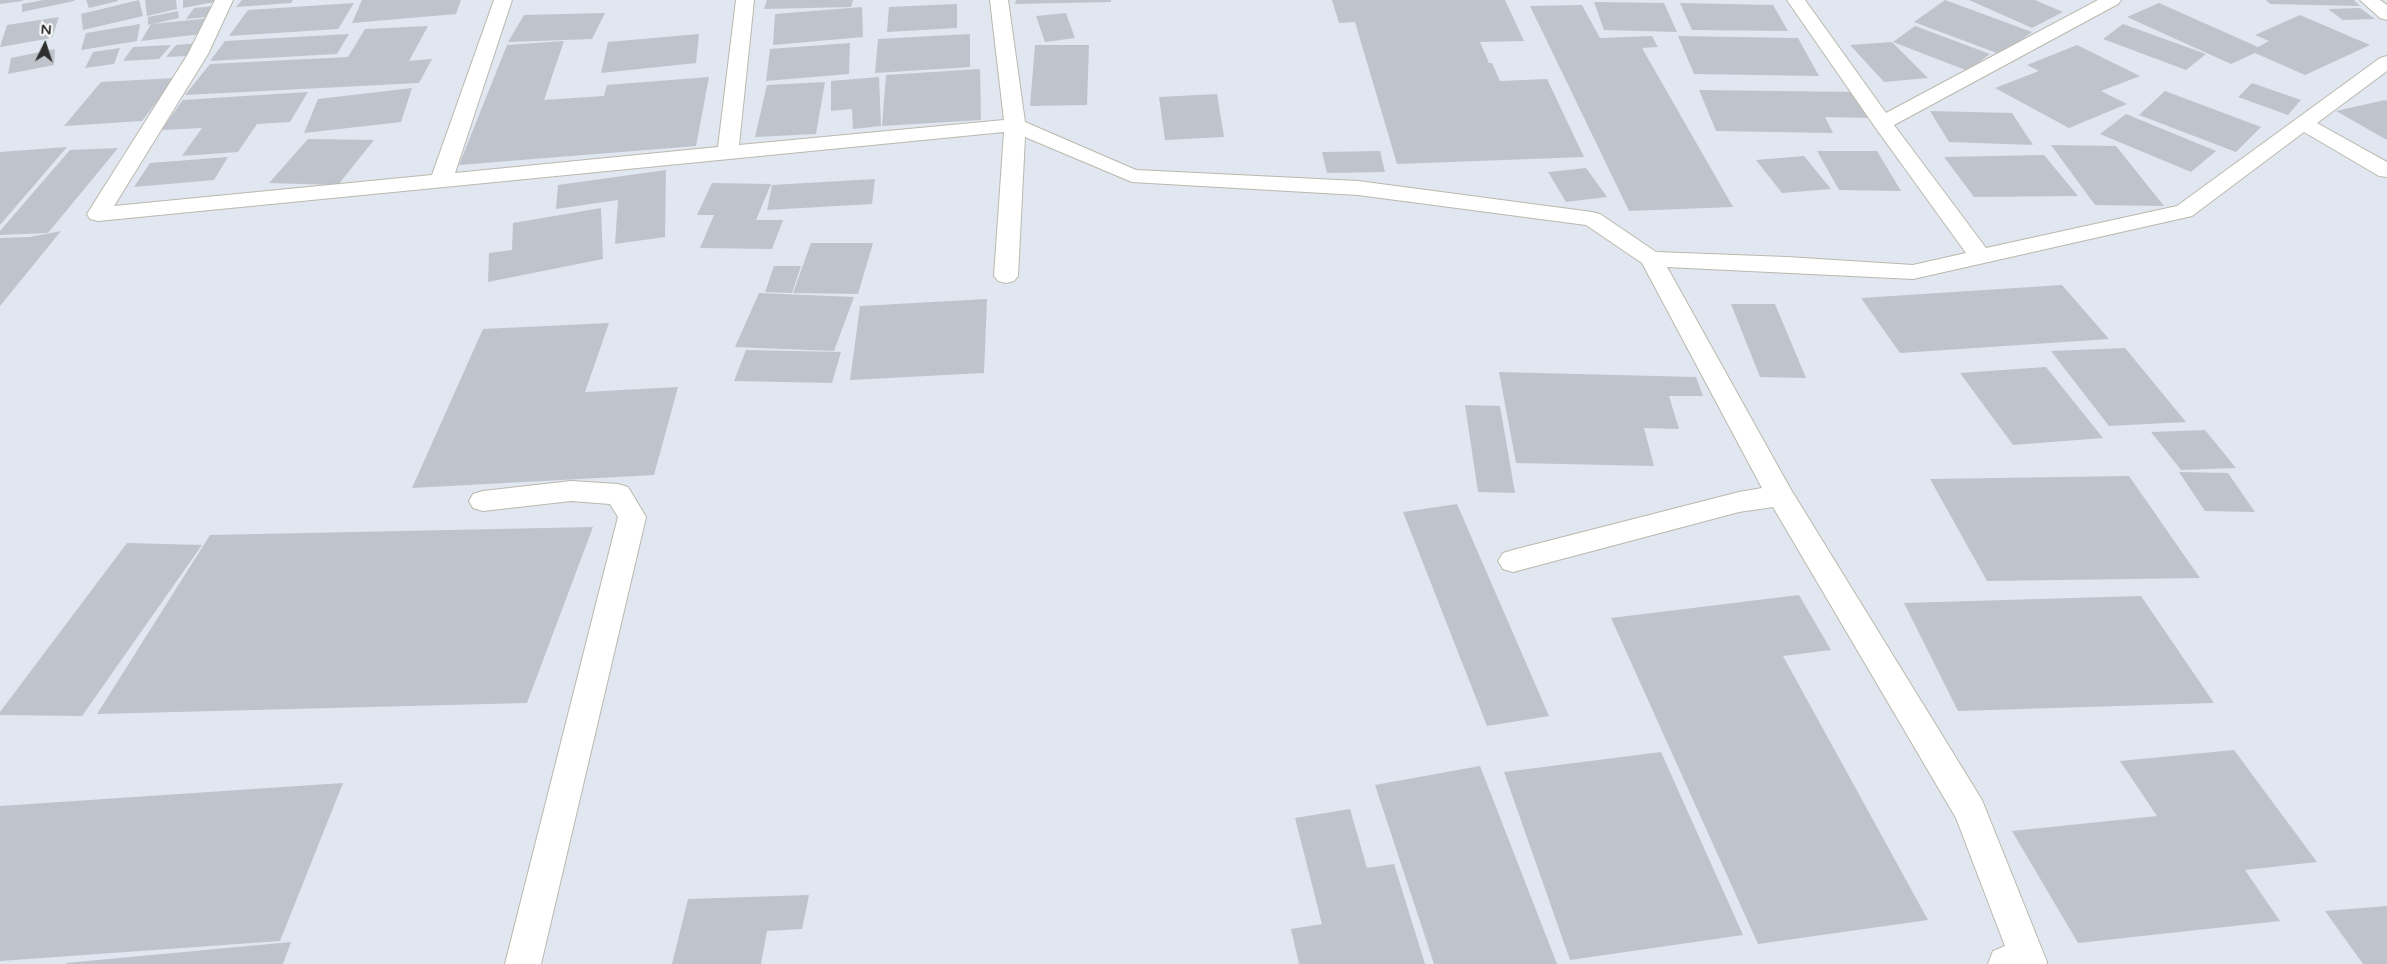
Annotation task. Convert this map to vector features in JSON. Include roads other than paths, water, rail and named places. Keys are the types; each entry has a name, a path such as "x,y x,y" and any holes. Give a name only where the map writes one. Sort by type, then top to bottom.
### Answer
{"street":[{"path":"224,0 198,54 98,214 1016,126 1132,176 1358,188 1592,219 1651,259 1780,495 1970,811 2022,963"},
{"path":"441,181 504,0"},
{"path":"728,154 745,0"},
{"path":"999,0 1016,126 1006,276"},
{"path":"1796,0 1882,123 1981,257"},
{"path":"1882,123 2112,0"},
{"path":"2369,0 2387,14"},
{"path":"1651,259 1787,264 1913,272 2184,211 2387,62"},
{"path":"2303,123 2387,172"},
{"path":"483,501 571,491 618,494 632,517 523,964"},
{"path":"1514,561 1739,502 1780,495"}]}
